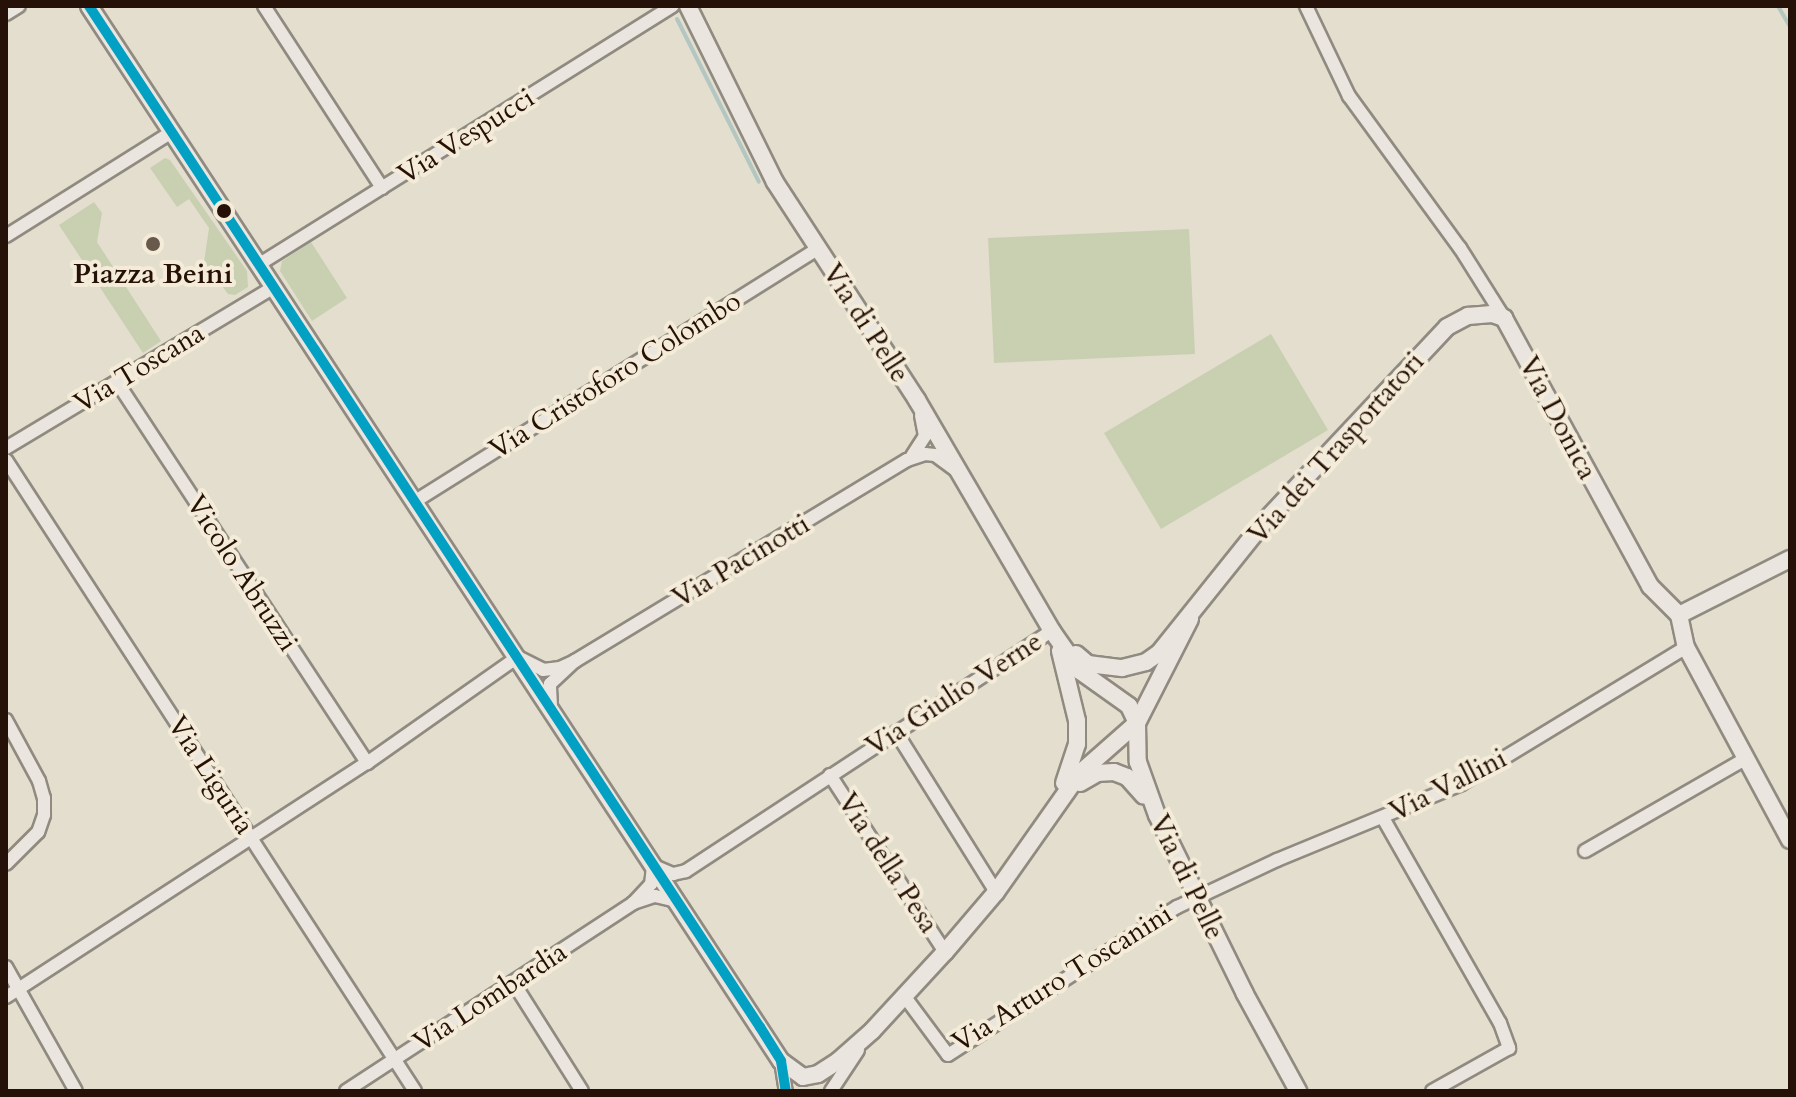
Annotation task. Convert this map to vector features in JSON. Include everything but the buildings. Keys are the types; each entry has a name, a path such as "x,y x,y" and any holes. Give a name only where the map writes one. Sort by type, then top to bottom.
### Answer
{"street":[{"path":"6,14 19,6"},
{"path":"89,6 781,1061 786,1091"},
{"path":"264,6 382,188"},
{"name":"Via Vespucci","path":"258,265 673,6"},
{"name":"Via di Pelle","path":"688,6 775,182 917,400 1053,632 1080,671 1125,701 1137,723 1138,762 1157,815 1196,897 1298,1091"},
{"name":"Via Donica","path":"1306,6 1349,96 1460,248 1504,318 1650,586 1679,615"},
{"path":"6,236 172,132"},
{"name":"Via Cristoforo Colombo","path":"414,502 817,249"},
{"name":"Via Toscana","path":"6,448 272,288"},
{"name":"Via dei Trasportatori","path":"1053,632 1088,664 1122,668 1146,662 1159,653 1190,619 1264,522 1447,327 1480,314 1504,318"},
{"name":"Vicolo Abruzzi","path":"117,382 367,763"},
{"path":"907,460 918,451 925,436 917,400"},
{"path":"907,460 925,454 939,457 965,485"},
{"name":"Via Liguria","path":"6,460 415,1091"},
{"name":"Via Pacinotti","path":"518,657 543,670 560,668 575,661 907,460"},
{"path":"1790,559 1679,615 1686,647 1790,840"},
{"name":"Via dei Trasportatori","path":"1137,723 1190,619"},
{"name":"Via di Pelle","path":"1051,812 1073,762 1077,744 1069,677 1053,632"},
{"name":"Via Giulio Verne","path":"653,864 673,874 686,871 1053,632"},
{"name":"Via Vallini","path":"1196,897 1461,784 1686,647"},
{"path":"6,997 367,763 518,657"},
{"name":"Via Pacinotti","path":"553,712 548,694 550,684 575,661"},
{"path":"6,720 39,781 44,798 44,815 38,832 6,864"},
{"name":"Via della Pesa","path":"781,1061 803,1077 818,1074 872,1031 996,892 1080,773 1137,723"},
{"path":"896,732 996,892"},
{"path":"1585,851 1745,759"},
{"name":"Via della Pesa","path":"1051,812 1078,785 1107,771 1121,774 1135,783 1157,815"},
{"name":"Via della Pesa","path":"830,775 945,952"},
{"path":"1383,818 1500,1023 1509,1048 1432,1091"},
{"name":"Via Lombardia","path":"346,1091 633,903 651,884 653,864"},
{"name":"Via Lombardia","path":"633,903 665,896 680,906"},
{"name":"Via Arturo Toscanini","path":"905,997 948,1055 1196,897"},
{"path":"6,967 76,1091"},
{"path":"513,982 582,1091"},
{"name":"Via della Pesa","path":"831,1091 872,1031"}],"green space":[{"path":"165,158 170,160 247,271 248,287 235,295 228,294 204,262 209,228 189,199 177,207 150,168"},
{"path":"94,202 102,213 97,242 161,341 143,353 59,225"},
{"path":"1189,229 1195,354 994,363 988,238"},
{"path":"311,242 347,298 312,321 280,271 282,261"},
{"path":"1271,334 1328,430 1161,529 1104,433"}],"waterway":[{"path":"1778,6 1790,27"},
{"path":"677,19 759,182"}],"transit line":[{"path":"89,6 760,1027 781,1061 786,1091"}],"place":[{"name":"Piazza Beini","path":"153,244"}]}
